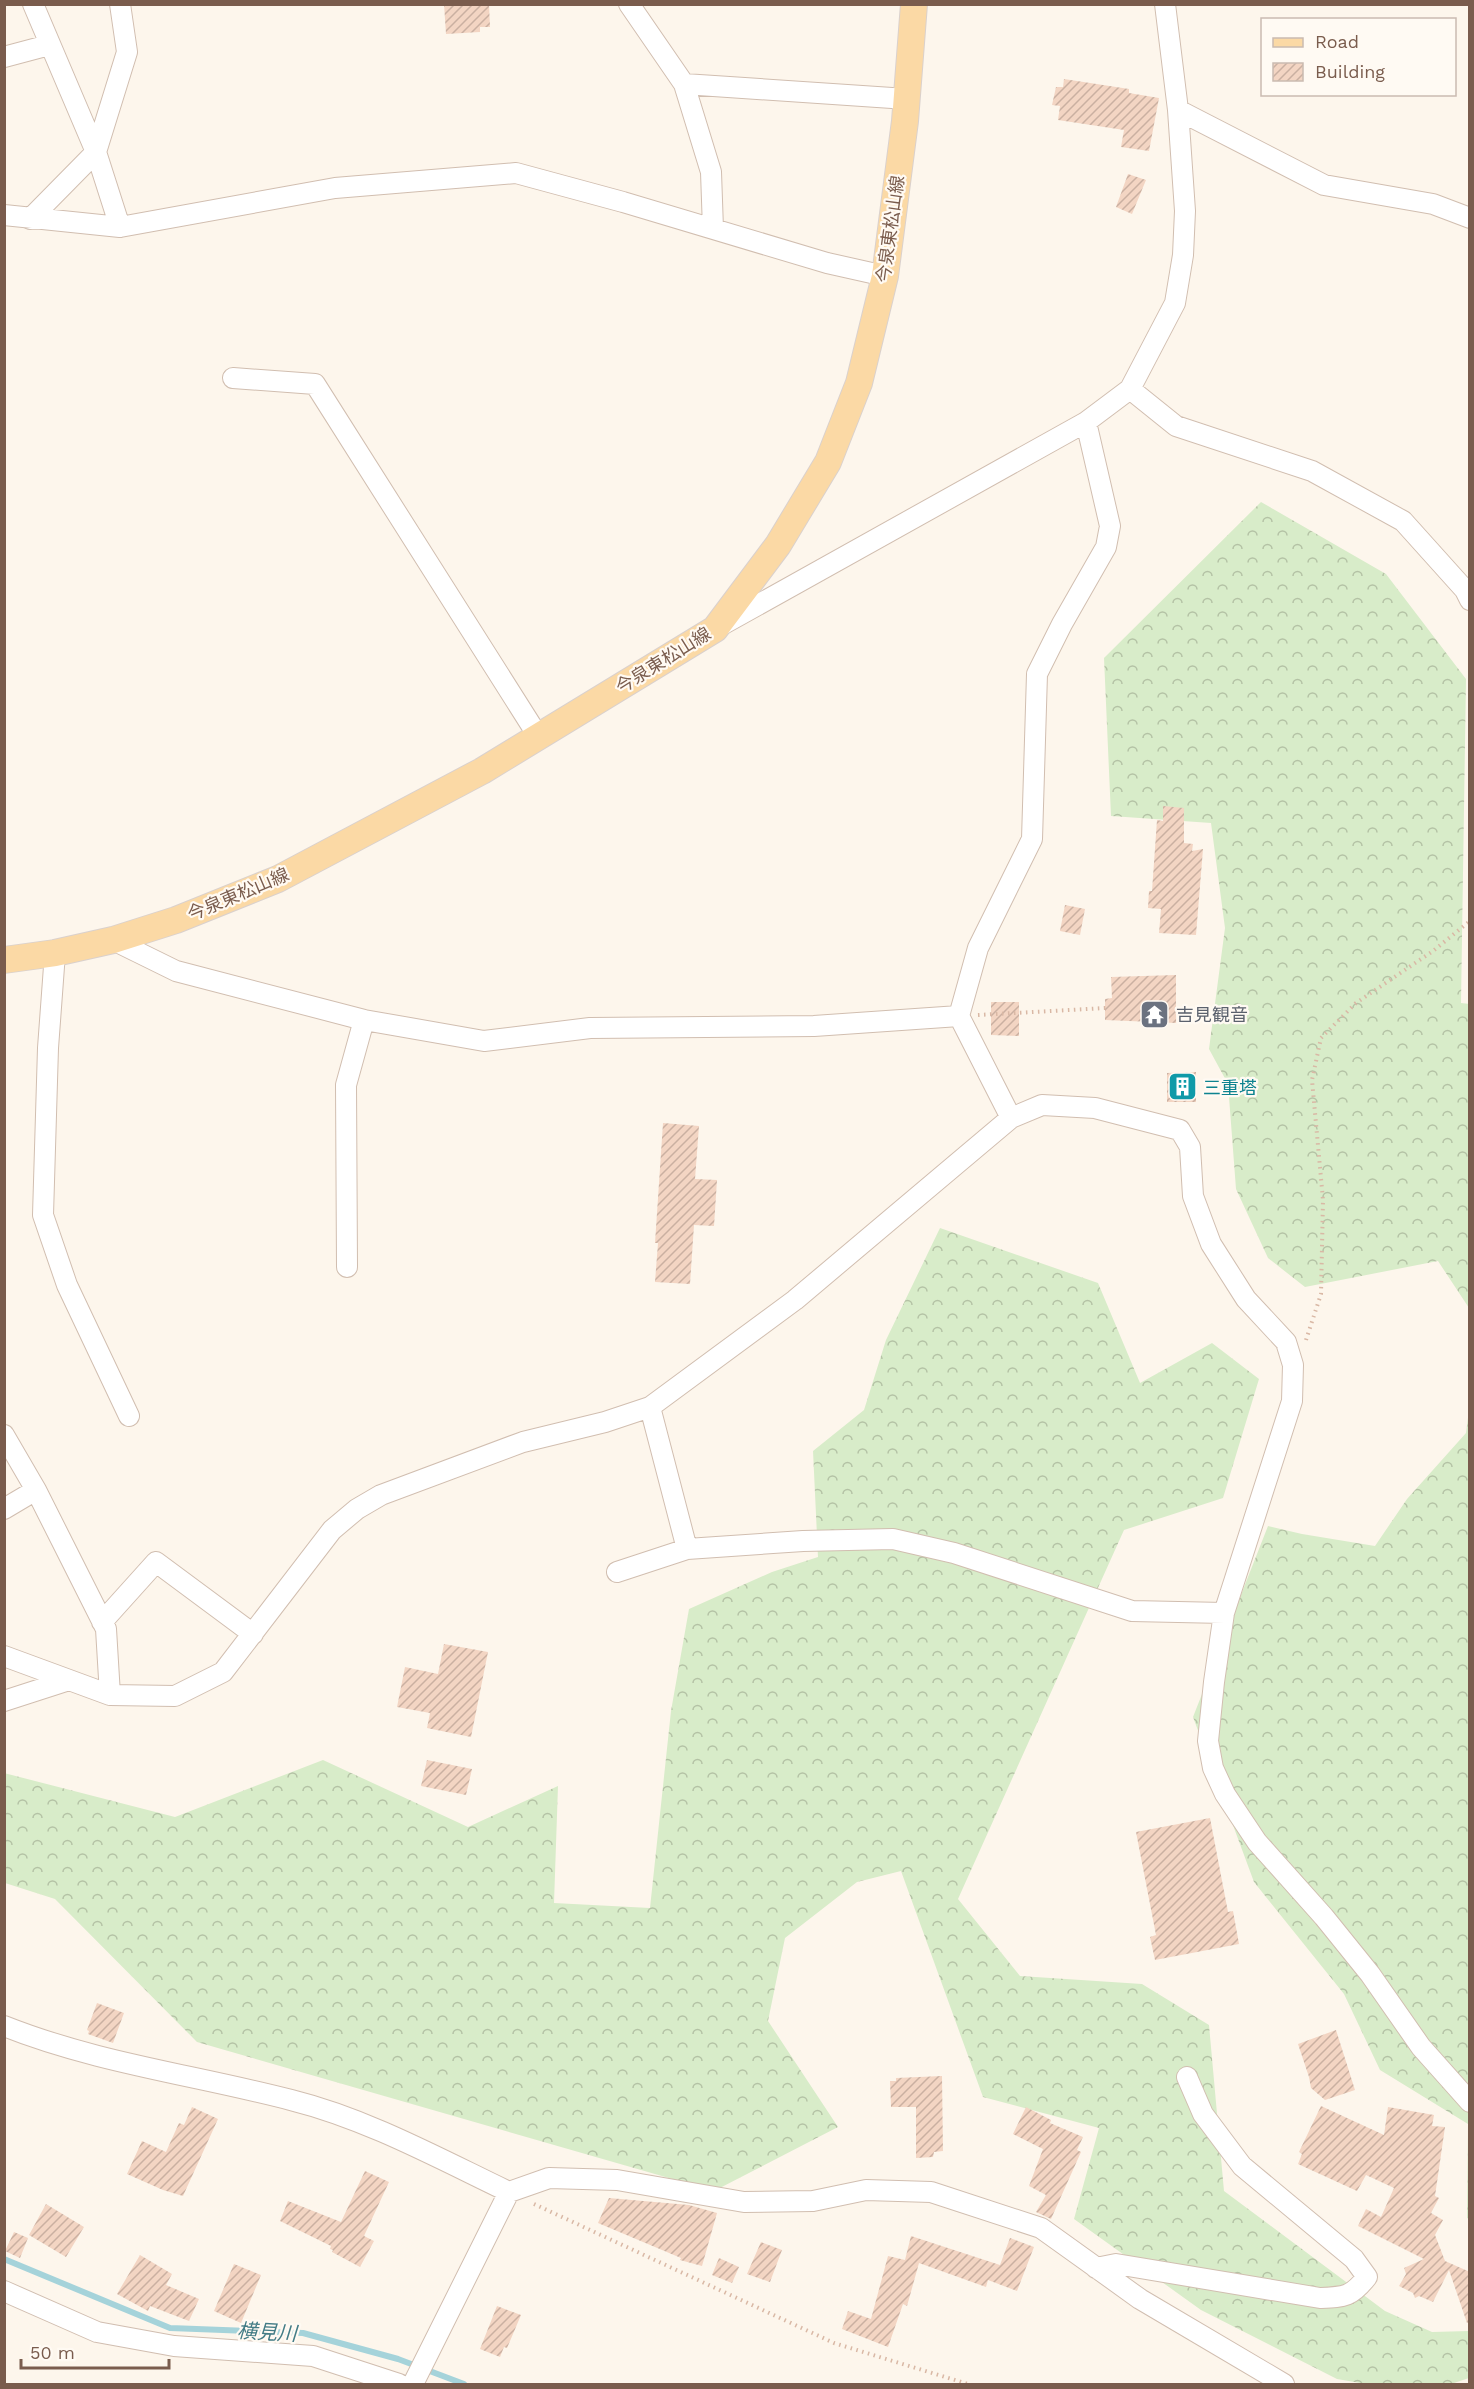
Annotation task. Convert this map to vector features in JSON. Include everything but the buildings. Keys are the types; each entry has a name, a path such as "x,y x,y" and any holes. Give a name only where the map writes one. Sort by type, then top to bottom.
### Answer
{"main road":[{"name":"今泉東松山線","path":"4,960 55,953 113,940 176,920 278,879 482,771 715,629 778,545 828,462 859,383 885,276 907,99 914,4"}],"street":[{"path":"33,4 96,152 120,227"},
{"path":"30,219 96,152 128,52 120,4"},
{"path":"629,4 684,84 711,172 713,229"},
{"path":"715,629 1086,422 1130,389 1175,303 1180,274 1185,211 1178,110 1165,4"},
{"path":"4,57 49,45"},
{"path":"684,84 907,99"},
{"path":"1178,110 1324,185 1433,204 1470,218"},
{"path":"4,215 120,227 335,188 516,173 826,263 885,276"},
{"path":"233,378 315,384 538,736"},
{"path":"1130,389 1176,426 1312,471 1403,521 1465,590 1470,600"},
{"path":"1011,1119 959,1016 978,948 1032,839 1037,674 1062,624 1106,547 1110,526 1086,422"},
{"path":"113,940 176,971 364,1020 484,1041 590,1028 814,1026 959,1016"},
{"path":"55,953 48,1048 43,1215 67,1285 129,1416"},
{"path":"347,1267 345,1085 364,1020"},
{"path":"4,1656 110,1695 175,1696 223,1672 332,1530 357,1509 381,1496 523,1442 605,1422 650,1407 795,1300 1011,1119 1042,1105 1095,1108 1180,1130 1190,1147 1193,1196 1211,1244 1246,1299 1286,1342 1293,1365 1294,1378 1292,1401 1224,1612 1208,1741 1213,1768 1225,1794 1257,1842 1324,1917 1370,1974 1421,2047 1470,2102"},
{"path":"650,1407 687,1549"},
{"path":"4,1435 36,1490 106,1629 110,1695"},
{"path":"4,1509 36,1490"},
{"path":"618,1572 687,1549 803,1541 893,1539 954,1552 1132,1611 1224,1612"},
{"path":"102,1622 156,1562 253,1634"},
{"path":"4,1701 69,1680"},
{"path":"4,2026 49,2044 293,2100 383,2132 508,2192 549,2178 617,2180 744,2202 813,2201 866,2190 932,2192 1041,2228 1140,2299 1284,2385"},
{"path":"1096,2268 1116,2264 1320,2298 1345,2297 1359,2287 1367,2277 1354,2259 1242,2166 1203,2114 1187,2077"},
{"path":"413,2385 508,2192"},
{"path":"4,2291 97,2332 174,2346 313,2356 399,2385"}],"path":[{"path":"1294,1378 1322,1294 1323,1200 1312,1080 1321,1038 1356,1003 1433,951 1470,921"},
{"path":"998,1014 1106,1008"},
{"path":"508,2192 834,2343 968,2385"}],"green space":[{"path":"1261,502 1386,574 1466,679 1461,1003 1470,1004 1469,1308 1438,1261 1305,1287 1268,1258 1236,1189 1228,1084 1209,1049 1225,928 1211,823 1111,816 1104,658"},
{"path":"940,1228 1098,1283 1140,1383 1212,1343 1259,1379 1223,1498 1124,1530 958,1899 1020,1976 1142,1984 1209,2025 1224,2191 1385,2311 1432,2332 1469,2331 1469,2378 1451,2384 1366,2384 1337,2379 1201,2310 1074,2219 1099,2128 983,2097 901,1871 857,1882 785,1938 768,2021 838,2127 714,2191 197,2042 55,1899 5,1883 4,1773 175,1817 323,1760 468,1827 558,1786 554,1903 650,1908 671,1711 689,1609 772,1572 818,1557 813,1451 864,1410 886,1340"},
{"path":"1469,1410 1469,2219 1467,2218 1468,2124 1380,2070 1344,1994 1254,1882 1193,1717 1268,1526 1375,1546 1407,1499 1466,1433"}],"waterway":[{"name":"横見川","path":"4,2259 170,2328 303,2333 398,2359 464,2384"}],"place":[{"name":"吉見観音","path":"1155,1014"},
{"name":"三重塔","path":"1182,1087"}]}
